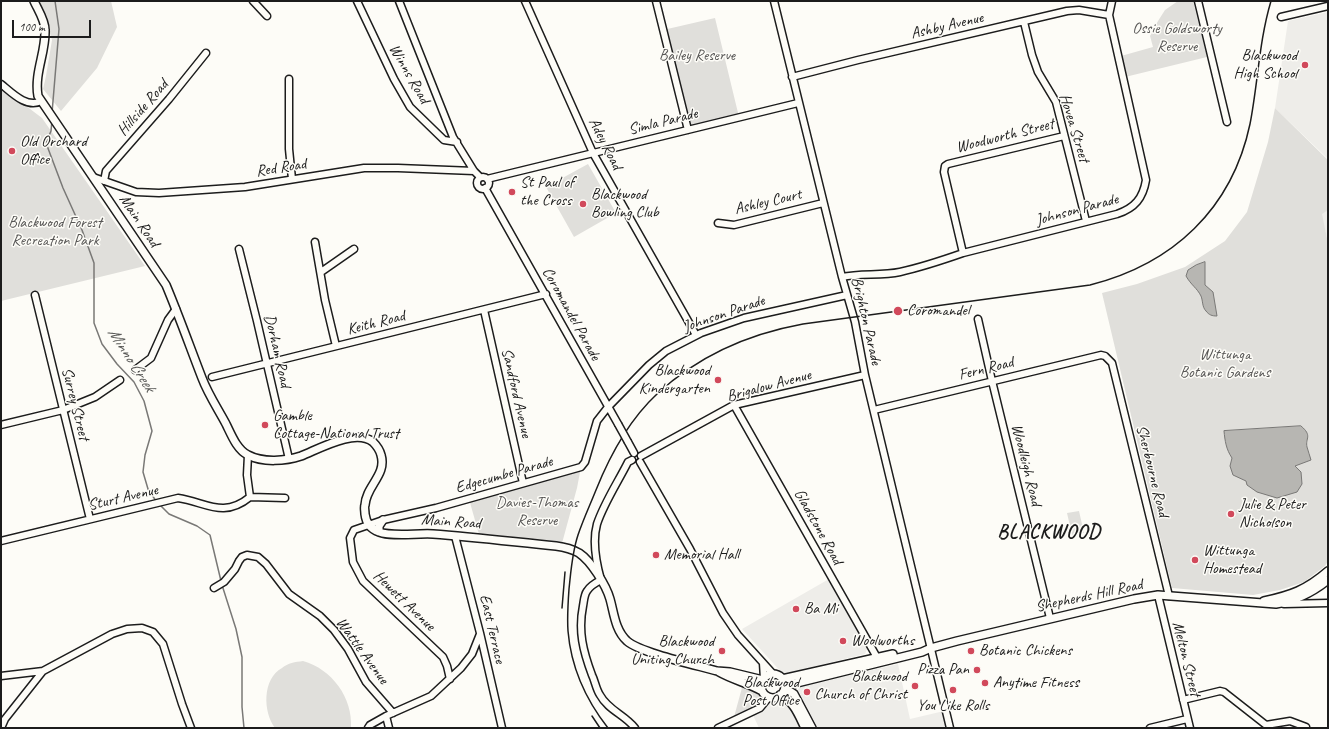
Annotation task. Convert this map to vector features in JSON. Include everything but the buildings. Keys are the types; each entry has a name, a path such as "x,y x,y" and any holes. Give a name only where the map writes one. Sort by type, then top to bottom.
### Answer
{"main road":[{"name":"Main Road","path":"34,1 46,29 37,81 37,90 41,101 166,285 203,380 233,437 242,450 248,455"},
{"path":"248,455 262,459 289,459 338,441 363,438 373,442 380,451 382,466 364,504 366,520 372,528 379,532 379,526 383,520"},
{"name":"Main Road","path":"379,532 455,536 556,546 570,549 579,553 589,562 610,597 617,626 621,634 635,646 717,671 764,679"},
{"name":"Shepherds Hill Road","path":"1256,603 1296,593 1315,582 1328,571"},
{"name":"Shepherds Hill Road","path":"784,684 879,660 922,652 931,648 1050,618 1134,599 1158,595 1276,604 1288,602 1298,598 1320,587 1328,580"},
{"name":"Shepherds Hill Road","path":"784,684 801,681 879,660"},
{"name":"Main Road","path":"717,671 729,678 750,684 762,691"},
{"path":"805,728 790,702 780,696 775,698 769,697 762,691 764,679 774,675 779,676 784,684 794,694 812,728"},
{"path":"794,694 801,681"},
{"path":"780,696 784,684"}],"street":[{"path":"253,1 267,16"},
{"name":"Winns Road","path":"357,1 394,79 410,107 444,140 453,140"},
{"name":"Adey Road","path":"525,1 592,153 696,335"},
{"path":"656,1 688,130"},
{"name":"Brighton Parade","path":"774,1 823,203 855,322 865,375 950,728"},
{"name":"Johnson Parade","path":"842,277 866,273 883,274 900,272 963,253 1117,214 1135,205 1142,196 1146,180 1109,15 1112,1"},
{"path":"1198,1 1227,122"},
{"path":"402,2 453,140 474,171 480,177 487,179 488,184 485,188 478,186 477,180 480,177"},
{"path":"1281,17 1328,6"},
{"name":"Ashby Avenue","path":"792,77 1067,11 1079,10 1109,15"},
{"name":"Hovea Street","path":"1024,22 1038,72 1056,102 1086,221"},
{"name":"Hillside Road","path":"104,181 106,171 169,99 206,53"},
{"path":"289,79 289,149 292,179"},
{"path":"1,84 26,102 37,103 41,101"},
{"name":"Simla Parade","path":"487,179 798,103"},
{"name":"Woodworth Street","path":"963,253 944,172 945,166 948,164 1064,136"},
{"name":"Red Road","path":"93,177 136,192 159,193 245,187 364,168 474,171"},
{"name":"Coromandel Parade","path":"485,188 546,294 634,453"},
{"name":"Ashley Court","path":"718,223 734,225 823,203"},
{"path":"315,242 325,300 336,346"},
{"name":"Dorham Road","path":"239,249 289,459"},
{"path":"321,272 354,249"},
{"name":"Keith Road","path":"212,377 546,294"},
{"name":"Surrey Street","path":"35,295 90,519"},
{"name":"Johnson Parade","path":"608,407 649,365 666,351 696,335 744,318 847,295"},
{"path":"135,370 151,358 168,320 176,309"},
{"name":"Sandford Avenue","path":"484,310 523,482"},
{"name":"Woodleigh Road","path":"978,319 1050,618"},
{"name":"Fern Road","path":"874,410 1100,355 1105,356"},
{"name":"Sherbourne Road","path":"1105,356 1112,364 1169,596"},
{"name":"Brigalow Avenue","path":"640,459 734,405 865,375"},
{"path":"1,425 63,410 94,397 120,380"},
{"name":"Gladstone Road","path":"734,405 879,660"},
{"name":"Edgecumbe Parade","path":"368,524 436,508 523,482 581,467 585,462 597,421 608,407"},
{"path":"635,728 629,721 608,706 600,695 586,658 582,642 581,617 585,593 593,584 601,580 595,550 597,525 603,510 628,462 632,460 634,453 639,453 640,459 723,613 738,635 774,675"},
{"path":"248,455 247,475 250,497 285,498"},
{"path":"632,460 635,463 640,459"},
{"name":"Sturt Avenue","path":"1,541 178,498 190,500 213,508 227,508 242,503 250,497"},
{"name":"Hewett Avenue","path":"368,524 354,530 350,538 353,562 363,581 443,657 450,679"},
{"name":"East Terrace","path":"455,536 480,633 502,728"},
{"name":"Wattle Avenue","path":"219,585 235,569 242,557 247,555 258,557 266,564 288,594 320,616 334,630 348,649 366,682 393,713"},
{"name":"Melton Street","path":"1158,595 1190,728"},
{"path":"1276,604 1328,603"},
{"path":"1,676 43,671 112,634 127,629 142,628 153,632 163,644 191,728"},
{"path":"368,728 370,725 386,716 431,696 461,668 472,654 480,633"},
{"path":"763,663 764,679"},
{"path":"1,728 5,719 43,671"},
{"path":"1183,700 1220,691 1224,692 1266,725 1290,722 1306,727"},
{"path":"718,728 760,708 769,697"},
{"path":"386,716 389,728"},
{"path":"1150,728 1187,719"}],"shaded area":[{"name":"Blackwood High School","path":"1328,12 1328,161 1327,158 1275,108 1288,21"},
{"path":"1328,210 1328,243 1321,213"},
{"path":"1205,262 1205,285 1213,292 1217,316 1207,312 1203,306 1201,296 1186,276 1188,270"},
{"path":"1301,426 1305,429 1308,435 1307,447 1311,460 1295,466 1301,472 1302,484 1297,492 1277,498 1257,492 1247,485 1246,481 1233,475 1230,466 1232,458 1226,445 1224,431"},
{"path":"829,579 867,649 865,654 783,674 742,629"},
{"path":"898,664 910,719 944,711 948,728 818,728 798,690 800,687"},
{"path":"781,698 788,702 801,728 759,728 752,713"}],"green space":[{"path":"40,1 111,1 117,27 97,68 61,111 43,89 52,40"},
{"name":"Ossie Goldsworty Reserve","path":"1178,1 1193,1 1207,57 1125,77 1121,56 1153,47 1150,36 1158,21 1165,10"},
{"name":"Bailey Reserve","path":"715,18 739,117 688,130 663,30"},
{"name":"Blackwood Forest Recreation Park","path":"1,87 42,118 145,266 1,301"},
{"name":"Wittunga Botanic Gardens","path":"1275,108 1328,161 1328,210 1322,214 1328,243 1328,561 1325,566 1304,582 1280,590 1253,595 1172,588 1102,293 1137,284 1185,267 1225,241 1247,212 1268,142"},
{"name":"Blackwood Bowling Club","path":"588,164 616,213 574,237 546,187"},
{"name":"Davies-Thomas Reserve","path":"581,467 577,488 561,547 480,538 469,499"},
{"path":"1079,511 1084,533 1072,535 1067,513"},
{"path":"303,661 323,671 339,686 348,706 351,717 351,728 275,728 268,713 266,696 271,680 275,673 284,666"},
{"path":"743,684 756,692 764,700 759,706 734,717"}],"waterway":[{"name":"Minno Creek","path":"52,113 59,29 55,1"},
{"name":"Minno Creek","path":"52,120 51,131 46,143 94,263 94,323 102,344 117,364 134,382 144,401 152,431 145,455 143,472 148,489 156,501"},
{"name":"Minno Creek","path":"160,505 169,514 197,526 210,535 221,581"},
{"name":"Minno Creek","path":"222,585 236,629 242,657 242,707 244,728"}],"railway":[{"path":"608,728 586,694 572,657 568,631 571,569 574,548 578,535 601,477 621,439 647,404 673,380 689,368 725,348 783,328 1090,285 1120,276 1147,263 1172,247 1194,228 1213,207 1229,182 1241,154 1253,109 1261,47 1271,1"},
{"path":"562,608 565,572"},
{"path":"592,716 600,728"}],"place":[{"name":"Blackwood High School","path":"1305,65"},
{"name":"Old Orchard Office","path":"12,151"},
{"name":"St Paul of the Cross","path":"512,192"},
{"name":"Blackwood Bowling Club","path":"583,204"},
{"name":"Coromandel","path":"898,311"},
{"name":"Blackwood Kindergarten","path":"718,380"},
{"name":"Gamble Cottage-National Trust","path":"265,425"},
{"name":"Julie & Peter Nicholson","path":"1231,514"},
{"name":"Memorial Hall","path":"656,555"},
{"name":"Wittunga Homestead","path":"1195,560"},
{"name":"Ba Mi","path":"796,609"},
{"name":"Woolworths","path":"843,641"},
{"name":"Blackwood Uniting Church","path":"722,651"},
{"name":"Botanic Chickens","path":"971,651"},
{"name":"Pizza Pan","path":"977,670"},
{"name":"Anytime Fitness","path":"985,683"},
{"name":"Blackwood Church of Christ","path":"915,686"},
{"name":"You Like Rolls","path":"953,690"},
{"name":"Blackwood Post Office","path":"807,692"}],"district":[{"name":"BLACKWOOD","path":"1049,533"}]}
